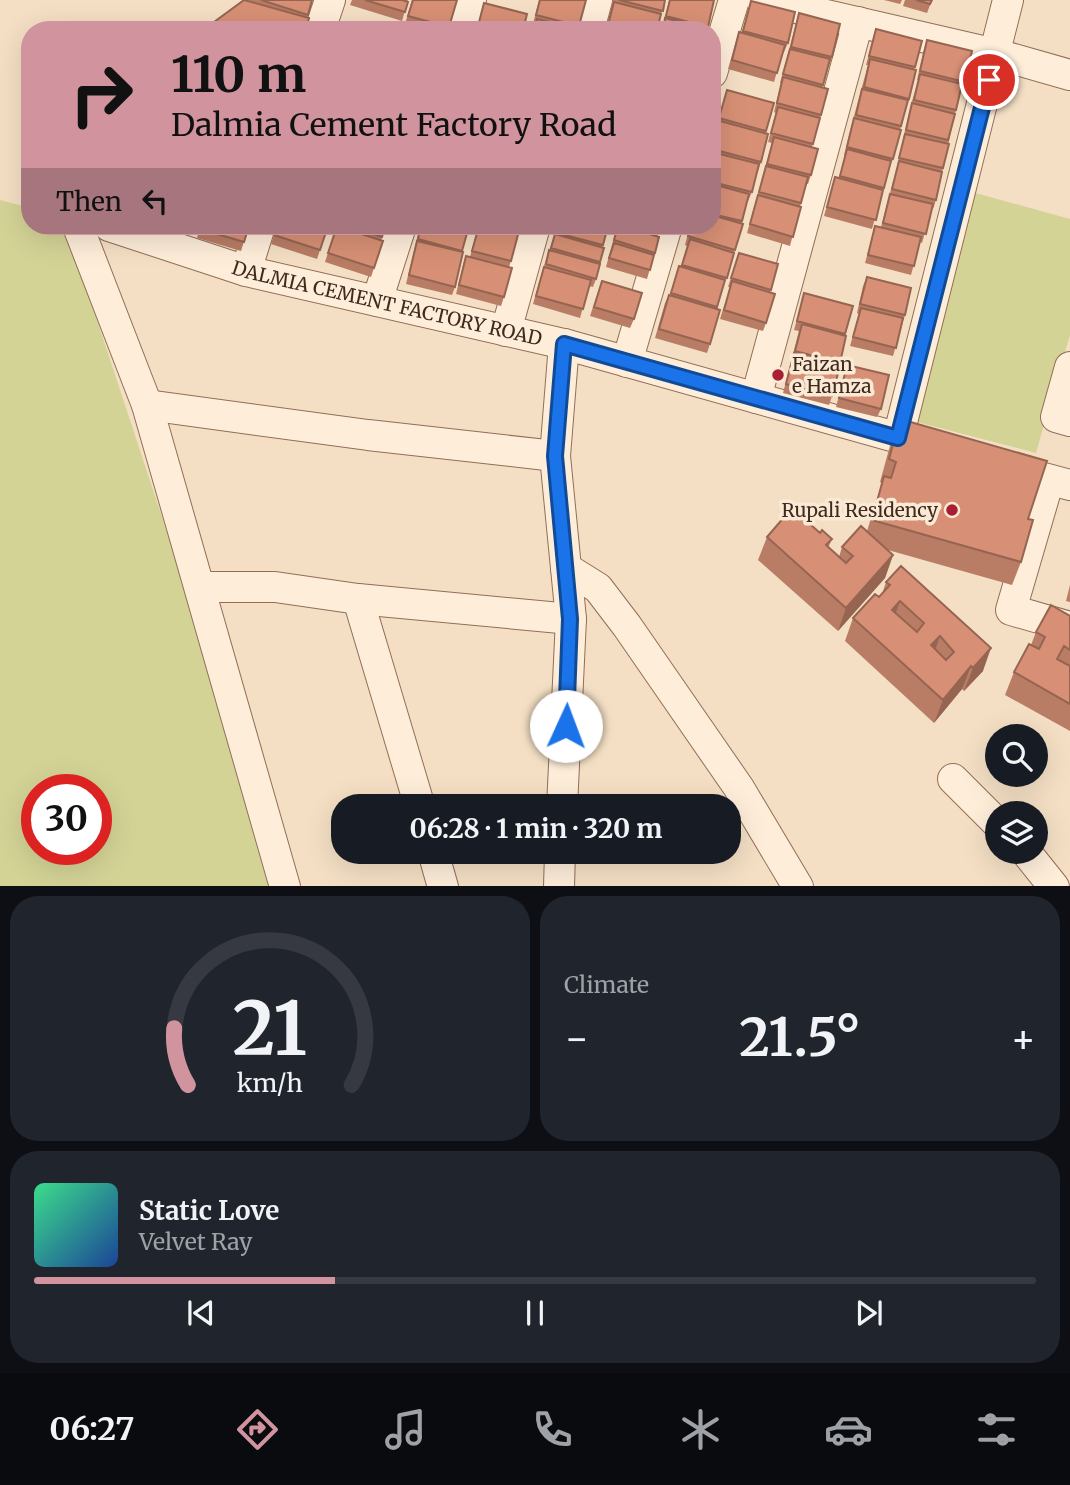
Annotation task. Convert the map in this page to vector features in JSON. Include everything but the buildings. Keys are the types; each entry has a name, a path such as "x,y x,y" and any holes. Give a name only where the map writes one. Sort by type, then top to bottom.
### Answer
{"street":[{"path":"323,21 330,0"},
{"path":"464,21 471,0"},
{"path":"591,21 597,0"},
{"path":"721,43 734,0"},
{"path":"761,0 996,54 1070,75"},
{"path":"898,438 1008,0"},
{"path":"756,398 858,22"},
{"path":"81,235 146,405 285,886"},
{"name":"DALMIA CEMENT FACTORY ROAD","path":"145,235 246,271 564,344 1060,482"},
{"path":"246,271 257,235"},
{"path":"377,301 398,235"},
{"path":"506,331 533,235"},
{"path":"627,362 664,235"},
{"path":"563,794 570,619 555,456 564,344"},
{"path":"1070,367 1056,417 1070,421"},
{"path":"146,405 368,435 555,456"},
{"path":"1060,482 1011,610 1070,627"},
{"path":"566,568 598,588 627,626 739,788 797,886"},
{"path":"200,587 275,587 358,599 570,619"},
{"path":"358,599 416,794"},
{"path":"953,779 985,811"},
{"path":"436,864 443,886"},
{"path":"559,886 560,864"},
{"path":"1036,864 1053,886"}],"shaded area":[{"path":"972,192 1070,219 1070,335 1036,453 913,421"},
{"path":"0,200 21,206 21,235 69,235 194,614 270,886 0,886"}],"place":[{"name":"Faizan e Hamza","path":"778,375"},
{"name":"Rupali Residency","path":"952,510"}],"route":[{"path":"566,726 570,619 555,456 564,344 898,438 989,80"}]}
